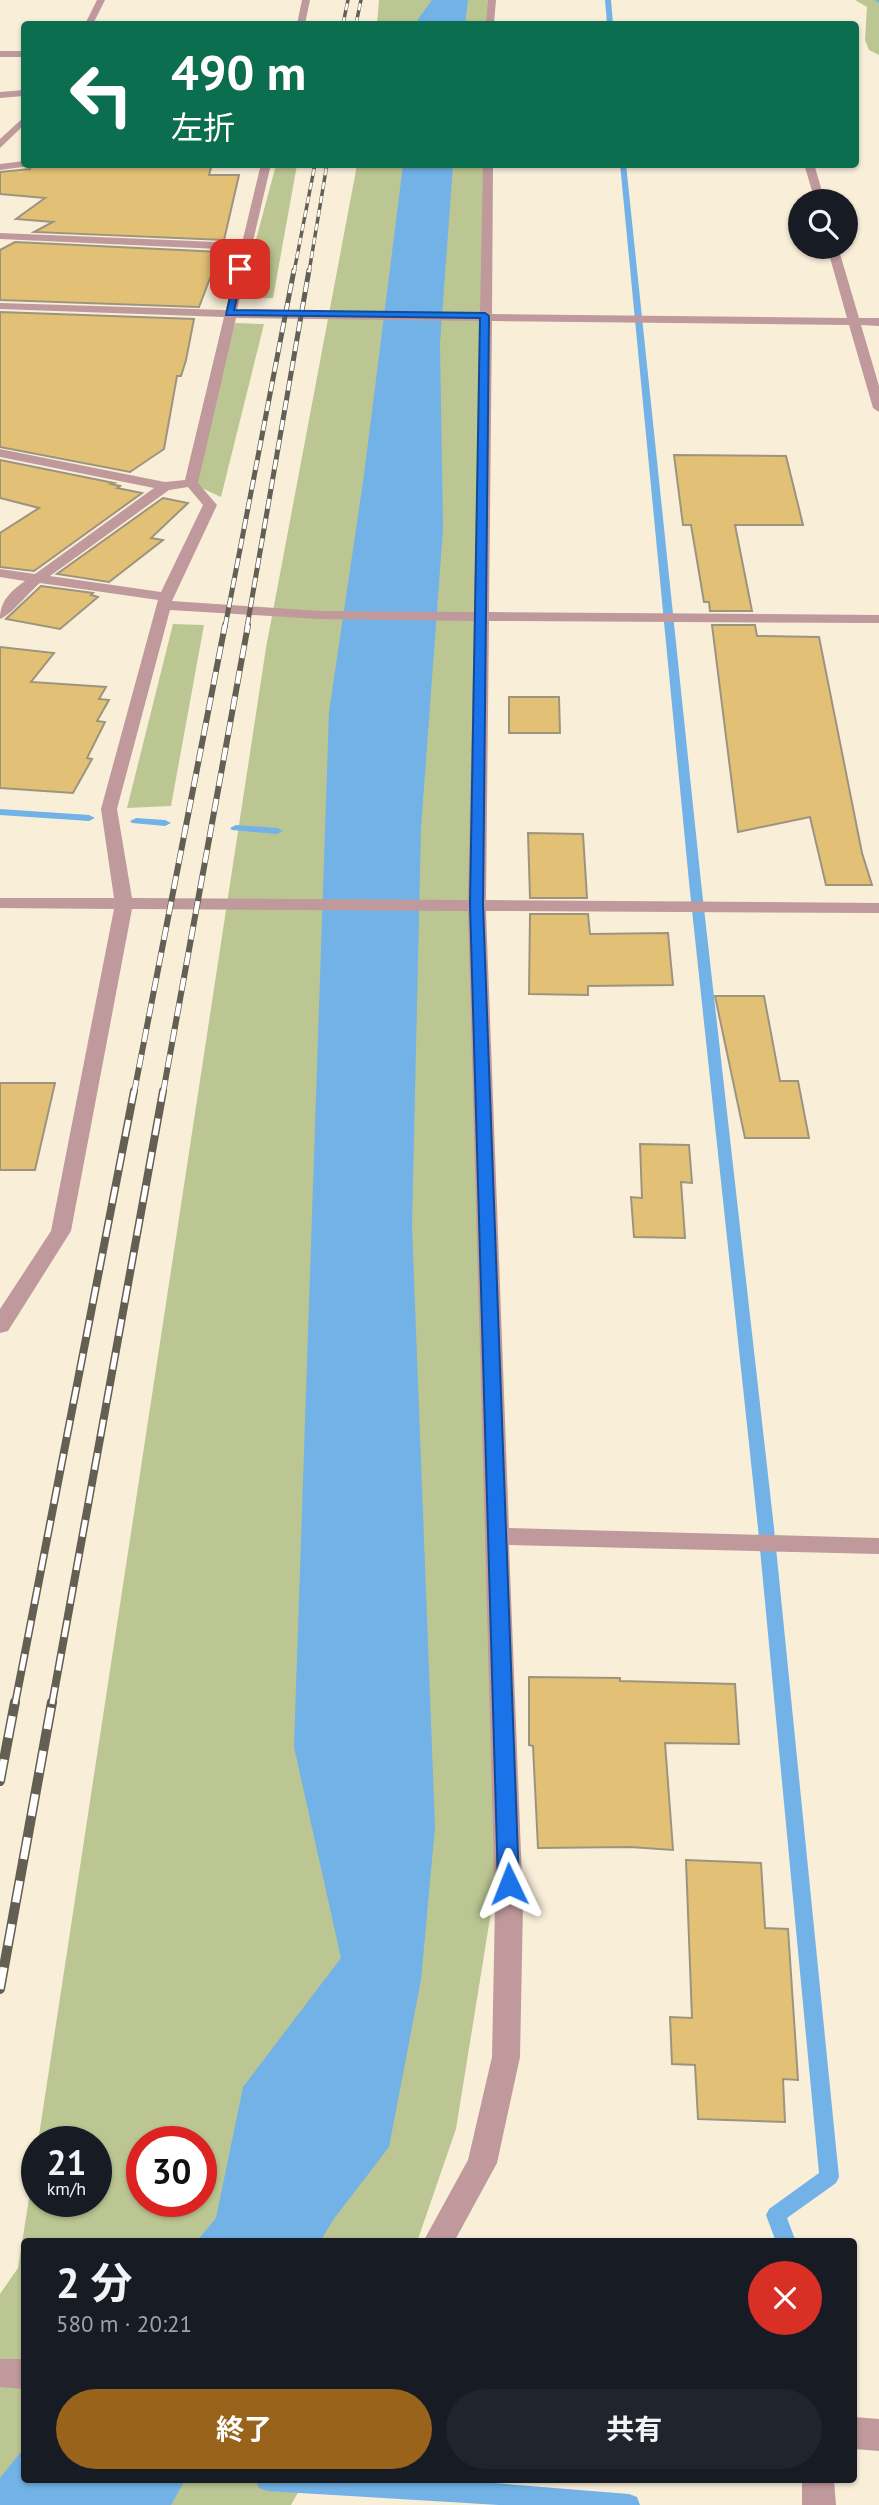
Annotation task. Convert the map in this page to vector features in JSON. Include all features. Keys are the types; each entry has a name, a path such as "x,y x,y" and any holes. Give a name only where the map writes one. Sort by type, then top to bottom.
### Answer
{"street":[{"path":"90,21 101,0"},
{"path":"302,21 306,0"},
{"path":"490,21 492,0"},
{"path":"0,54 21,54"},
{"path":"0,95 21,93"},
{"path":"0,145 21,123"},
{"path":"0,167 21,165"},
{"path":"191,483 229,313 266,168"},
{"path":"440,2238 482,2163 506,2057 509,1905 477,904 471,617 478,316 488,168"},
{"path":"810,168 816,189"},
{"path":"0,236 246,247"},
{"path":"836,259 879,408"},
{"path":"0,306 229,313 879,322"},
{"path":"0,453 165,486 191,483"},
{"path":"0,1326 61,1231 124,904 109,808 165,601 210,505 191,483"},
{"path":"0,615 19,592 165,486"},
{"path":"0,573 39,577 165,601 319,615 879,619"},
{"path":"0,903 278,907 477,904 879,908"},
{"path":"497,1536 879,1546"},
{"path":"857,2433 879,2435"},
{"path":"818,2483 819,2505"}],"green space":[{"path":"379,0 492,0 490,21 377,21"},
{"path":"855,0 879,0 879,55 869,50 865,40 867,7"},
{"path":"275,168 296,168 273,298 240,299"},
{"path":"356,168 488,168 480,1024 506,1819 456,2129 418,2238 23,2238 26,2217 112,2217 112,2126 40,2126 266,648"},
{"path":"235,323 264,324 221,497 191,483"},
{"path":"173,624 204,625 171,806 127,808"},
{"path":"21,2249 21,2483 303,2483 291,2505 0,2505 0,2294 18,2268"}],"water":[{"path":"432,0 468,0 465,21 418,19"},
{"path":"403,168 453,168 440,344 443,529 421,828 412,1226 435,1827 421,1980 389,2147 322,2238 199,2238 217,2217 243,2087 341,1958 294,1747 329,712 364,475"},
{"path":"21,2452 21,2483 183,2483 171,2505 0,2505 0,2478"}],"building":[{"path":"211,168 209,175 239,175 224,240 34,232 53,222 16,219 45,198 0,194 0,172 30,169"},
{"path":"15,242 220,252 199,307 0,300 0,250"},
{"path":"0,312 194,319 186,360 181,376 177,376 164,449 130,472 0,447"},
{"path":"674,455 786,456 803,525 735,525 752,611 710,611 709,602 704,602 691,525 683,525"},
{"path":"0,460 114,483 111,484 120,486 117,488 142,493 34,571 0,567 0,533 39,508 0,498"},
{"path":"163,498 188,503 151,538 163,540 109,582 57,574"},
{"path":"41,586 93,593 91,595 98,597 60,629 6,619"},
{"path":"712,625 755,625 757,636 819,637 862,853 872,885 826,885 810,817 738,832"},
{"path":"0,647 54,653 31,682 106,687 99,699 109,700 97,721 105,722 87,758 92,759 73,793 0,788"},
{"path":"509,697 559,697 560,733 509,733"},
{"path":"528,833 583,834 587,898 530,898"},
{"path":"530,914 588,914 590,934 668,933 673,985 588,986 588,995 529,994"},
{"path":"715,996 764,996 780,1081 798,1081 809,1138 745,1138"},
{"path":"0,1083 55,1083 35,1170 0,1170"},
{"path":"640,1144 689,1145 692,1183 681,1182 685,1238 634,1237 631,1197 642,1198"},
{"path":"529,1677 735,1684 739,1744 665,1743 673,1850 630,1847 538,1848 533,1746 529,1745"},
{"path":"686,1860 761,1863 765,1928 788,1929 798,2080 783,2079 785,2122 698,2119 695,2065 672,2064 670,2017 692,2018"}],"waterway":[{"path":"608,0 610,21"},
{"path":"623,168 695,882 766,1528 829,2177 776,2215 785,2238"},
{"path":"0,812 89,818"},
{"path":"136,821 165,823"},
{"path":"236,828 277,831"},
{"path":"322,2483 449,2490 629,2505"}],"railway":[{"path":"344,21 348,0"},
{"path":"357,21 361,0"},
{"path":"294,272 314,168"},
{"path":"309,272 326,168"},
{"path":"225,627 294,270"},
{"path":"247,627 309,270"},
{"path":"134,1093 225,625"},
{"path":"163,1093 248,625"},
{"path":"15,1704 134,1091"},
{"path":"52,1704 163,1091"},
{"path":"0,1781 15,1702"},
{"path":"0,1989 52,1702"}],"route":[{"path":"240,269 229,313 485,316 477,904 509,1884"}]}
